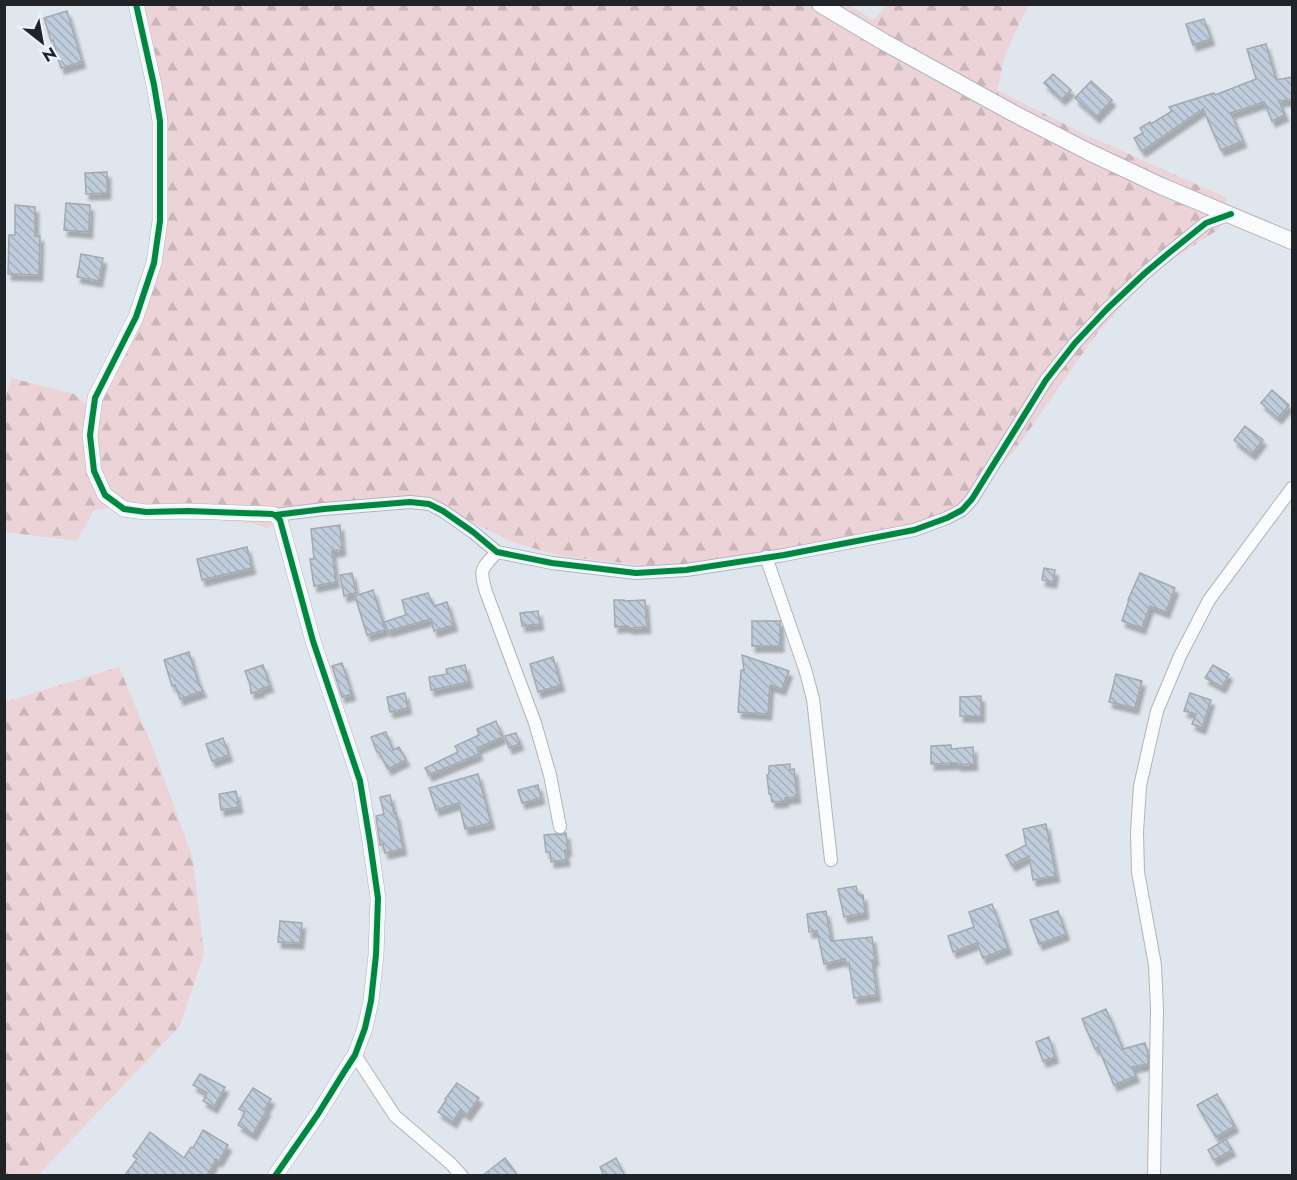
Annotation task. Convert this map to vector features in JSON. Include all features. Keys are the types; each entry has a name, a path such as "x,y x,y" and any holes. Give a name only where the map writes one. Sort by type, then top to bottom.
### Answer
{"main road":[{"path":"820,4 1012,113 1089,153 1293,241"}],"street":[{"path":"136,4 160,121 160,221 154,263 136,317 96,398 90,435 94,471 105,495 124,509 146,512 276,515 410,502 429,504 474,532 497,552 552,563 636,573 686,570 914,530 962,510 972,499 1046,380 1075,343 1107,309 1145,273 1206,223 1231,214"},
{"path":"1154,1176 1157,1009 1155,965 1138,872 1137,832 1140,786 1157,711 1180,656 1203,611 1293,488"},
{"path":"275,1176 355,1055 365,1029 376,955 378,898 360,781 313,641 280,520 276,515"},
{"path":"497,552 483,568 481,574 535,723 550,775 560,827"},
{"path":"766,557 805,669 813,699 831,860"},
{"path":"355,1055 395,1116 462,1176"}],"green space":[{"path":"848,4 873,20 887,5 1028,5 1005,55 997,90 1082,133 1227,198 1219,229 1147,278 1094,337 1016,449 977,492 917,528 824,540 787,549 686,564 642,565 560,556 512,542 444,508 370,509 276,520 268,529 256,524 212,519 134,518 114,507 94,510 77,541 5,532 4,405 11,378 74,394 95,412 151,288 160,137 133,5"},
{"path":"119,667 155,753 193,859 204,954 180,1026 38,1175 5,1175 5,702"}],"building":[{"path":"67,11 82,62 61,68 44,18"},
{"path":"1204,19 1211,39 1193,45 1186,24"},
{"path":"1266,44 1276,80 1293,77 1293,99 1279,101 1285,115 1272,121 1264,102 1231,113 1243,141 1221,150 1203,109 1142,151 1134,138 1143,133 1140,128 1172,111 1169,107 1214,93 1215,95 1256,79 1247,49"},
{"path":"1053,74 1071,90 1062,99 1044,83"},
{"path":"1091,81 1112,100 1096,117 1075,98"},
{"path":"107,172 107,193 86,194 85,173"},
{"path":"66,203 90,205 89,232 64,230"},
{"path":"15,205 35,207 35,236 40,236 39,275 8,274 9,235 15,235"},
{"path":"81,254 103,258 99,281 77,277"},
{"path":"1272,390 1289,405 1278,418 1261,403"},
{"path":"1245,426 1263,440 1252,454 1234,440"},
{"path":"340,525 342,550 332,551 336,582 314,586 310,559 314,559 311,529"},
{"path":"247,547 252,568 202,580 197,559"},
{"path":"1044,568 1055,570 1053,582 1042,580"},
{"path":"352,573 356,593 344,596 340,575"},
{"path":"1140,573 1175,588 1166,612 1150,606 1142,628 1122,621"},
{"path":"373,590 385,630 367,635 355,596"},
{"path":"428,593 434,606 447,602 454,625 434,631 431,619 388,631 384,622 406,615 402,600"},
{"path":"614,600 645,600 647,627 615,627"},
{"path":"538,611 540,624 522,626 520,613"},
{"path":"752,621 780,621 780,646 752,646"},
{"path":"189,652 203,691 180,699 175,685 172,686 164,660"},
{"path":"742,655 789,671 782,689 770,685 768,714 738,712 741,670 744,670"},
{"path":"553,657 561,685 538,692 530,664"},
{"path":"342,663 352,694 342,697 332,666"},
{"path":"263,665 270,686 251,693 245,671"},
{"path":"465,665 469,682 431,690 429,677 447,674 446,669"},
{"path":"1213,665 1229,674 1222,687 1205,678"},
{"path":"1116,674 1142,681 1135,708 1109,702"},
{"path":"405,693 408,708 390,712 387,697"},
{"path":"1190,693 1211,700 1202,728 1192,724 1196,714 1184,711"},
{"path":"981,696 981,716 960,716 960,697"},
{"path":"496,721 503,737 477,748 479,754 429,775 425,768 458,752 455,746 479,735 477,729"},
{"path":"386,732 393,750 399,747 406,760 388,769 371,737"},
{"path":"516,733 520,744 509,748 505,736"},
{"path":"223,738 229,755 212,761 206,744"},
{"path":"951,745 951,749 973,747 974,764 931,764 931,746"},
{"path":"790,764 790,770 794,769 797,797 772,802 767,775 769,766"},
{"path":"478,774 491,823 465,829 459,803 436,810 429,788"},
{"path":"538,785 541,798 522,803 518,790"},
{"path":"236,791 239,807 221,810 219,794"},
{"path":"390,795 403,849 385,853 383,844 380,845 376,816 384,814 380,797"},
{"path":"1046,824 1056,876 1033,880 1029,856 1012,865 1006,855 1026,845 1023,829"},
{"path":"566,833 568,850 565,850 566,860 551,862 550,852 546,852 544,835"},
{"path":"856,886 858,895 863,895 865,913 844,917 838,889"},
{"path":"992,904 1008,948 983,958 977,943 953,952 948,936 974,927 969,912"},
{"path":"826,911 831,941 872,937 875,960 872,960 877,995 854,998 849,963 846,963 845,959 824,964 817,931 809,932 807,914"},
{"path":"1058,911 1066,934 1039,944 1030,920"},
{"path":"280,921 302,923 300,943 278,942"},
{"path":"1106,1009 1123,1049 1145,1043 1148,1054 1148,1064 1132,1067 1136,1076 1114,1085 1098,1047 1095,1049 1082,1019"},
{"path":"1049,1037 1055,1057 1043,1061 1036,1042"},
{"path":"200,1074 225,1087 214,1107 203,1101 207,1093 193,1085"},
{"path":"457,1083 479,1098 467,1115 460,1110 453,1122 438,1112"},
{"path":"253,1088 271,1099 253,1134 238,1125 245,1112 239,1109"},
{"path":"1217,1094 1235,1126 1216,1137 1197,1105"},
{"path":"203,1130 228,1145 219,1161 216,1159 207,1176 124,1176 137,1159 133,1156 150,1132 184,1158 191,1147 193,1148"},
{"path":"1226,1139 1232,1150 1214,1160 1208,1150"},
{"path":"505,1158 518,1176 482,1176"},
{"path":"616,1158 625,1176 604,1176 600,1167"}],"cycle path":[{"path":"136,4 160,121 160,221 154,263 136,317 95,398 90,435 94,471 105,495 124,509 146,512 272,514 280,520 313,641 360,781 378,898 376,955 371,1001 365,1028 355,1055 275,1176"},
{"path":"275,515 410,502 429,504 473,532 497,552 552,563 636,573 686,570 784,555 914,530 962,510 972,499 1046,380 1075,343 1107,309 1145,273 1206,223 1231,214"}]}
